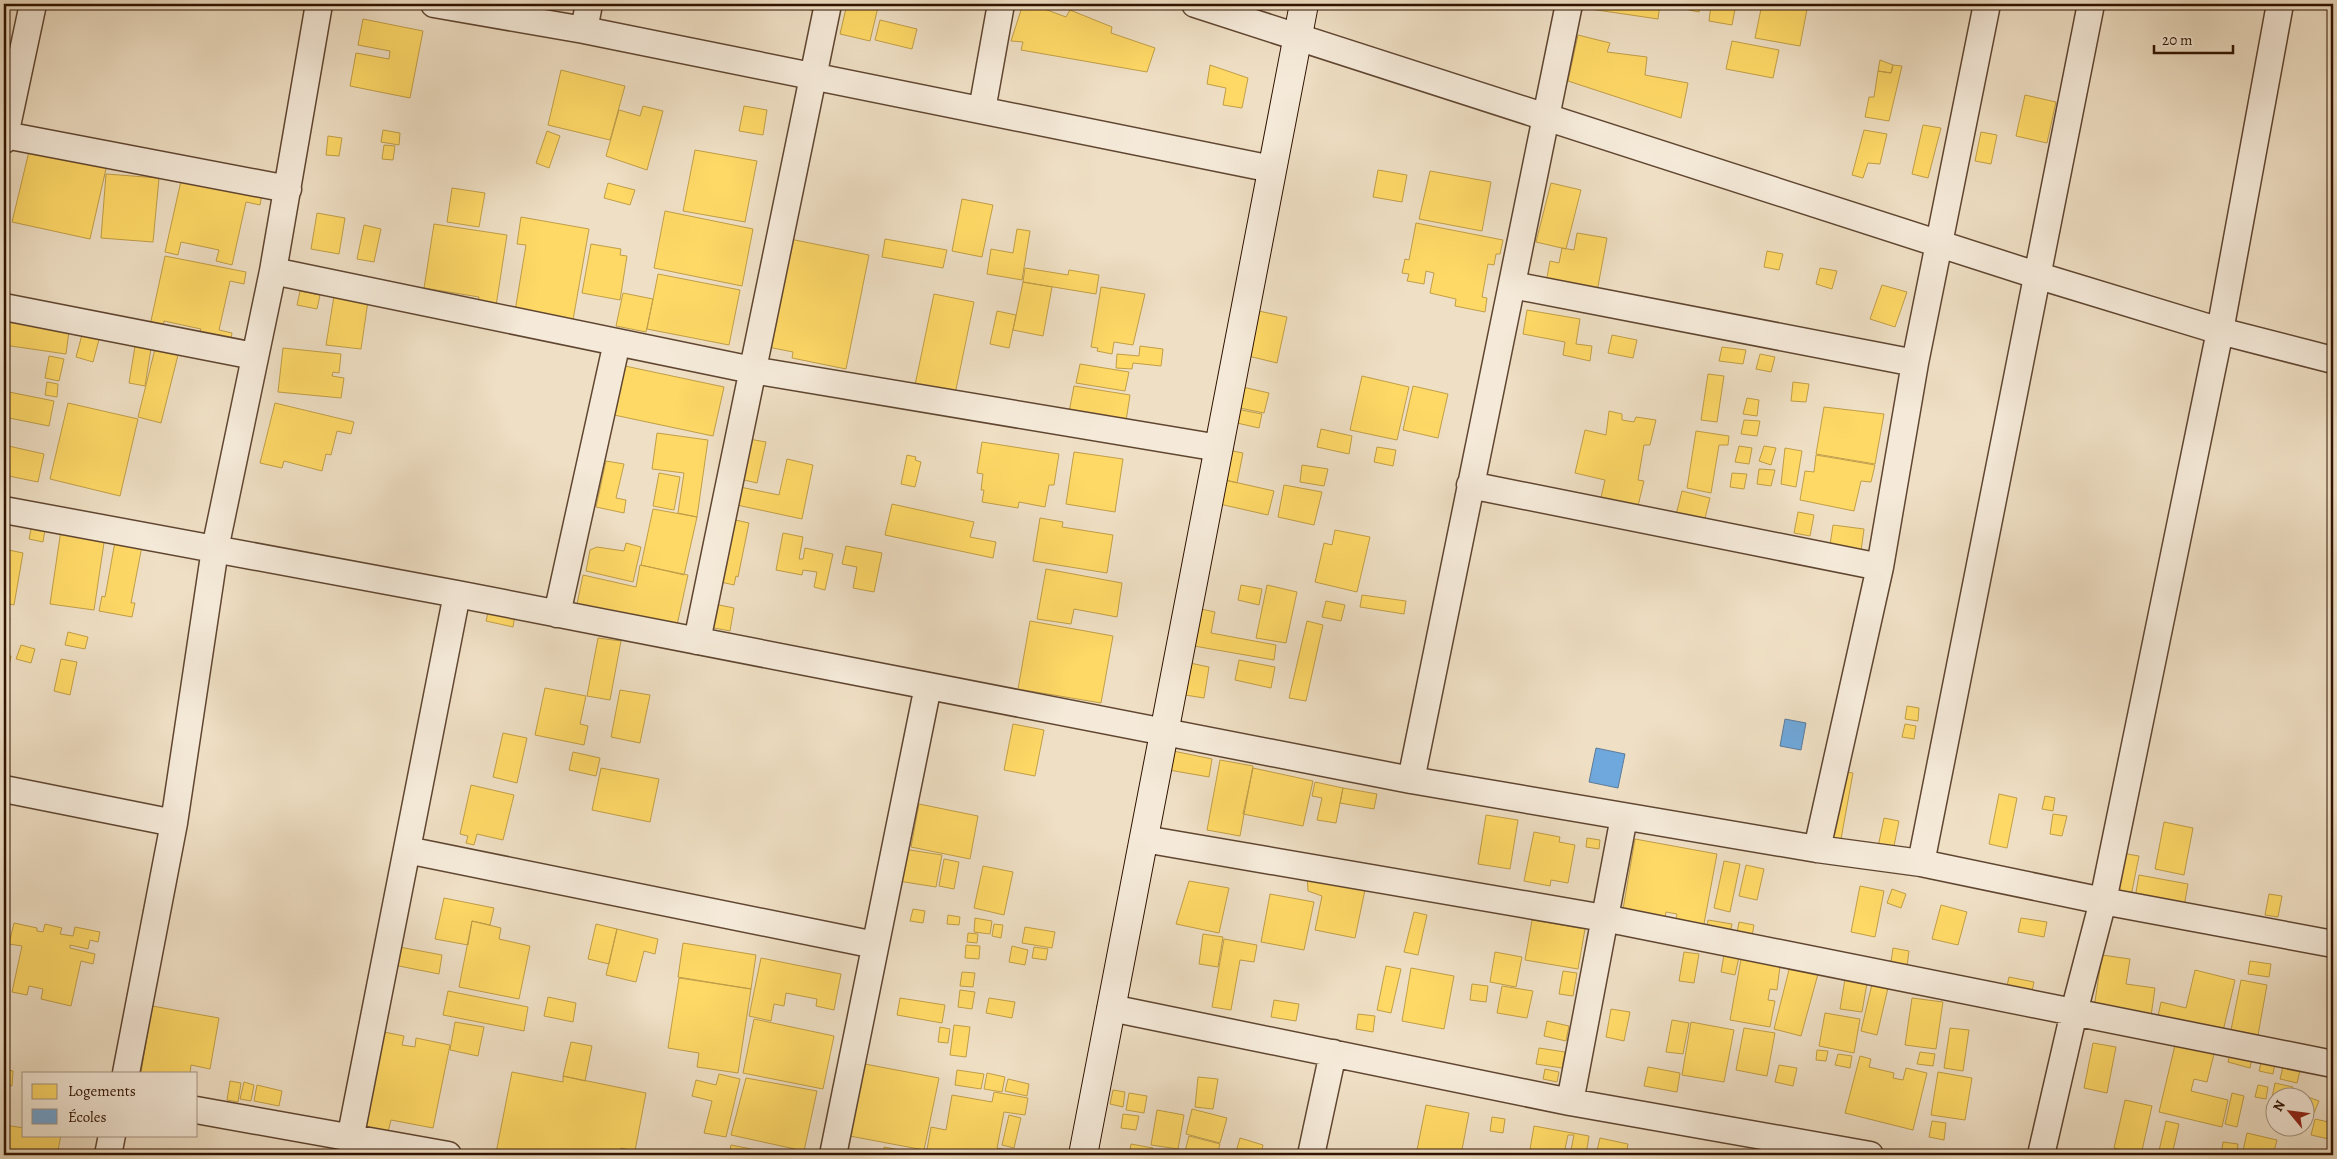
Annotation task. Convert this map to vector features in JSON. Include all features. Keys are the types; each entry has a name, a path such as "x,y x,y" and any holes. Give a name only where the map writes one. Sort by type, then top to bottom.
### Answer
{"street":[{"path":"33,4 4,137 288,189"},
{"path":"126,1072 174,823 215,549 273,271 319,4"},
{"path":"434,4 584,30 1272,169"},
{"path":"584,30 589,4"},
{"path":"697,641 828,4"},
{"path":"982,110 1001,4"},
{"path":"1195,4 2036,275 2220,331 2333,360"},
{"path":"1083,1155 1304,4"},
{"path":"1411,780 1569,4"},
{"path":"1817,850 1880,567 1915,363 1987,4"},
{"path":"1921,863 2091,4"},
{"path":"2041,1155 2074,1012 2103,901 2220,331 2280,4"},
{"path":"273,271 752,370 1219,448"},
{"path":"1512,285 1915,363"},
{"path":"4,307 254,356"},
{"path":"557,614 617,342"},
{"path":"1470,484 1880,567"},
{"path":"4,510 457,594 1411,780 1817,850 1921,863 2103,901 2333,944"},
{"path":"348,1146 457,594"},
{"path":"833,1155 928,686"},
{"path":"4,789 174,823"},
{"path":"1570,1102 1624,817"},
{"path":"1144,839 1604,918 2333,1064"},
{"path":"407,850 875,945"},
{"path":"1111,1008 1793,1148 1870,1155"},
{"path":"1312,1155 1333,1053"},
{"path":"198,1110 348,1146 448,1155"},
{"path":"108,1155 112,1136"}],"building: Logements":[{"path":"786,4 821,4 819,12"},
{"path":"847,4 863,4 878,7 870,41 840,34"},
{"path":"1023,4 1031,4 1066,17 1070,10 1112,27 1111,33 1155,48 1147,72 1021,50 1023,42 1011,41"},
{"path":"1591,4 1660,4 1658,19 1590,9"},
{"path":"1660,4 1701,4 1699,12"},
{"path":"1707,4 1736,4 1732,25 1709,21 1711,5"},
{"path":"1762,4 1808,4 1800,46 1755,38"},
{"path":"2031,4 2054,4 2053,8"},
{"path":"363,19 423,31 410,98 350,86 356,53 389,59 390,51 358,45"},
{"path":"880,20 917,29 912,49 875,40"},
{"path":"1578,35 1610,43 1607,52 1647,57 1645,75 1688,83 1681,118 1568,81"},
{"path":"1732,41 1779,50 1773,78 1726,69"},
{"path":"1880,60 1893,65 1891,73 1878,71"},
{"path":"1210,65 1248,78 1242,108 1223,105 1226,88 1207,84"},
{"path":"1893,65 1902,66 1889,121 1865,117 1869,97 1874,97 1878,71 1891,73"},
{"path":"561,70 625,86 610,140 548,125"},
{"path":"2025,95 2056,102 2047,143 2016,136"},
{"path":"643,106 663,111 647,170 606,156 619,110 640,116"},
{"path":"744,106 767,110 763,135 739,131"},
{"path":"1923,125 1941,128 1928,178 1912,174"},
{"path":"383,130 400,133 399,145 381,142"},
{"path":"1864,130 1887,134 1880,164 1868,163 1863,178 1852,175"},
{"path":"547,131 560,136 549,168 536,163"},
{"path":"1981,132 1997,135 1991,164 1975,161"},
{"path":"328,136 342,138 339,156 326,155"},
{"path":"31,143 108,160 90,239 12,222"},
{"path":"384,145 395,146 393,160 382,159"},
{"path":"695,150 757,161 745,222 683,211"},
{"path":"1378,170 1407,175 1402,202 1373,197"},
{"path":"1430,171 1491,182 1482,231 1419,219"},
{"path":"183,172 263,189 260,205 246,202 232,265 216,261 219,250 181,242 178,255 165,252"},
{"path":"106,174 159,178 153,242 101,238"},
{"path":"608,183 635,190 630,205 604,198"},
{"path":"1551,183 1581,190 1566,249 1536,242"},
{"path":"452,188 485,193 479,227 447,222"},
{"path":"962,199 993,205 982,257 952,251"},
{"path":"665,211 753,229 742,286 654,268"},
{"path":"317,213 345,218 339,254 311,249"},
{"path":"521,217 589,229 573,320 515,311 526,245 517,244"},
{"path":"1416,223 1503,240 1500,254 1496,254 1494,265 1488,264 1482,297 1487,298 1485,312 1455,306 1456,299 1430,293 1434,273 1426,271 1424,284 1407,281 1409,274 1402,273 1405,259 1409,260"},
{"path":"434,224 507,235 496,306 478,303 479,297 424,288"},
{"path":"364,225 381,229 374,262 357,259"},
{"path":"1017,229 1030,231 1022,280 987,274 991,249 1013,253"},
{"path":"1577,233 1607,238 1596,297 1545,288 1550,261 1559,263 1562,248 1574,250"},
{"path":"785,238 869,255 846,369 792,358 793,352 763,346"},
{"path":"885,239 947,250 943,268 882,257"},
{"path":"591,244 621,249 620,255 627,256 620,300 582,293"},
{"path":"1767,251 1783,254 1779,270 1764,267"},
{"path":"165,256 246,272 244,284 230,281 219,330 232,333 230,345 198,338 201,329 164,321 162,332 149,330"},
{"path":"1025,268 1068,275 1069,270 1099,275 1096,294 1023,282"},
{"path":"1820,268 1837,271 1832,289 1816,284"},
{"path":"658,274 740,290 729,345 647,329"},
{"path":"1023,282 1052,287 1043,336 1013,330"},
{"path":"1882,285 1907,292 1895,327 1870,319"},
{"path":"1101,287 1145,294 1133,345 1114,342 1112,354 1097,351 1098,348 1091,347"},
{"path":"300,291 320,295 317,309 297,305"},
{"path":"623,293 653,299 646,332 616,326"},
{"path":"934,294 974,302 955,394 915,385"},
{"path":"334,296 368,301 361,349 326,345"},
{"path":"1254,310 1287,317 1277,363 1244,355"},
{"path":"1527,310 1580,319 1576,344 1592,346 1590,361 1563,355 1565,342 1523,334"},
{"path":"997,311 1016,315 1009,348 990,344"},
{"path":"4,314 70,323 66,354 4,345"},
{"path":"84,327 101,332 93,362 76,357"},
{"path":"1612,335 1637,340 1633,358 1608,353"},
{"path":"136,340 152,342 145,386 129,383"},
{"path":"156,345 179,351 161,423 138,417"},
{"path":"1140,346 1163,349 1161,366 1133,363 1132,369 1116,368 1117,354 1139,356"},
{"path":"1722,347 1746,350 1743,364 1719,361"},
{"path":"283,348 341,354 339,373 333,372 332,376 344,378 341,398 278,392"},
{"path":"1760,354 1775,357 1771,372 1756,369"},
{"path":"49,356 64,359 59,381 45,378"},
{"path":"1080,364 1129,372 1125,391 1076,383"},
{"path":"625,366 724,387 713,436 614,415"},
{"path":"1708,374 1724,376 1717,422 1701,420"},
{"path":"1362,376 1409,387 1397,440 1350,430"},
{"path":"47,382 58,384 57,397 45,395"},
{"path":"1793,382 1809,384 1806,402 1791,401"},
{"path":"1234,385 1269,393 1264,413 1230,406"},
{"path":"1074,386 1130,395 1126,421 1069,412"},
{"path":"1413,386 1448,394 1438,438 1403,430"},
{"path":"4,391 54,401 49,426 4,417"},
{"path":"1747,398 1759,400 1757,416 1743,414"},
{"path":"68,403 138,419 120,496 50,479"},
{"path":"275,403 354,422 351,434 337,431 331,455 326,454 322,471 284,461 282,468 260,463"},
{"path":"1824,407 1884,414 1875,464 1816,454"},
{"path":"1231,408 1262,414 1259,428 1228,421"},
{"path":"1609,411 1622,414 1622,420 1634,422 1636,417 1656,420 1650,445 1644,445 1638,480 1644,481 1637,510 1600,502 1605,480 1575,473 1585,430 1606,435"},
{"path":"1744,420 1760,421 1757,436 1741,434"},
{"path":"1321,429 1352,436 1349,454 1317,447"},
{"path":"1696,431 1729,436 1728,445 1719,445 1711,493 1687,488"},
{"path":"657,433 708,440 697,517 678,513 684,473 652,469"},
{"path":"749,439 766,442 757,483 740,479"},
{"path":"982,442 1059,454 1054,485 1049,485 1045,507 1019,502 1018,508 982,502 984,490 981,490 983,474 977,473"},
{"path":"4,445 44,454 38,482 4,475"},
{"path":"1739,446 1752,448 1749,464 1735,462"},
{"path":"1764,446 1776,448 1771,465 1759,461"},
{"path":"1377,447 1396,450 1393,466 1374,462"},
{"path":"1785,448 1802,451 1796,487 1781,484"},
{"path":"1227,450 1243,453 1237,483 1221,479"},
{"path":"1074,452 1123,459 1115,512 1066,504"},
{"path":"907,455 916,457 915,460 921,462 915,487 901,484"},
{"path":"1816,455 1875,465 1871,482 1861,481 1854,511 1800,500 1805,471 1814,472"},
{"path":"787,459 813,465 802,519 737,505 740,487 779,495"},
{"path":"606,461 624,464 616,498 626,500 624,513 596,507"},
{"path":"1302,465 1328,469 1324,486 1300,482"},
{"path":"1759,469 1775,470 1771,486 1757,484"},
{"path":"659,473 680,477 674,510 653,506"},
{"path":"1732,473 1747,474 1744,489 1730,487"},
{"path":"1221,479 1274,491 1268,515 1215,503"},
{"path":"1284,485 1322,492 1314,525 1278,517"},
{"path":"1682,491 1710,498 1704,522 1676,515"},
{"path":"892,504 974,522 970,537 996,542 993,558 885,535"},
{"path":"653,509 697,517 684,575 641,565"},
{"path":"1798,512 1814,515 1810,536 1794,533"},
{"path":"1040,518 1063,522 1062,527 1113,535 1107,573 1033,561"},
{"path":"731,519 749,523 738,577 736,576 734,585 721,582"},
{"path":"33,520 46,523 43,542 29,539"},
{"path":"1833,525 1864,529 1861,551 1830,545"},
{"path":"61,530 105,536 94,610 50,604"},
{"path":"1335,530 1370,537 1357,592 1315,582 1324,543 1332,545"},
{"path":"783,533 803,537 799,559 803,559 805,548 833,554 825,590 814,587 817,572 803,570 802,575 776,570"},
{"path":"116,536 143,541 131,603 135,603 132,617 99,611 102,596 105,597"},
{"path":"626,543 641,547 633,582 586,571 590,550 597,547 624,551"},
{"path":"846,546 882,553 874,592 853,588 857,567 842,564"},
{"path":"4,549 23,553 14,605 4,603"},
{"path":"640,565 688,575 677,625 577,604 583,575 636,587"},
{"path":"1046,569 1122,583 1117,617 1074,609 1071,624 1037,619"},
{"path":"1241,585 1262,589 1259,605 1238,600"},
{"path":"1267,585 1297,592 1286,643 1256,638"},
{"path":"1362,595 1406,601 1404,614 1360,607"},
{"path":"1326,601 1345,605 1341,621 1322,617"},
{"path":"714,604 734,608 730,631 709,627"},
{"path":"489,609 515,615 513,627 486,621"},
{"path":"1201,609 1215,612 1211,633 1276,645 1274,660 1194,646"},
{"path":"4,617 10,618 7,634 4,633"},
{"path":"1030,621 1113,636 1101,703 1018,689"},
{"path":"1307,621 1323,625 1306,701 1289,698"},
{"path":"68,632 88,637 85,649 65,645"},
{"path":"598,638 621,641 610,700 587,696"},
{"path":"21,645 35,649 31,663 16,659"},
{"path":"4,655 11,656 4,691"},
{"path":"61,659 77,662 70,695 54,691"},
{"path":"1239,660 1275,667 1271,688 1235,680"},
{"path":"1190,663 1209,667 1204,698 1185,695"},
{"path":"545,688 586,696 580,724 588,726 584,745 535,735"},
{"path":"620,690 650,695 640,743 611,737"},
{"path":"1907,706 1919,708 1918,721 1905,719"},
{"path":"1013,724 1044,730 1035,776 1004,770"},
{"path":"1905,724 1916,726 1914,739 1902,737"},
{"path":"503,733 527,738 517,783 493,777"},
{"path":"1173,751 1212,759 1209,777 1169,770"},
{"path":"573,752 600,758 596,776 569,770"},
{"path":"1220,760 1253,766 1240,836 1207,830"},
{"path":"601,768 659,779 650,822 592,810"},
{"path":"1253,768 1313,781 1303,826 1243,814"},
{"path":"1838,771 1853,773 1841,839 1826,837"},
{"path":"1315,782 1343,788 1336,823 1317,820 1322,798 1312,796"},
{"path":"471,785 514,795 503,840 477,834 474,845 466,843 468,836 460,834"},
{"path":"1343,788 1377,794 1374,809 1340,803"},
{"path":"1999,794 2017,798 2007,848 1989,844"},
{"path":"2045,796 2055,798 2053,811 2042,809"},
{"path":"919,804 978,816 970,859 911,847"},
{"path":"2053,814 2067,816 2062,836 2050,834"},
{"path":"1486,815 1518,820 1510,869 1478,864"},
{"path":"1884,818 1899,821 1893,851 1878,847"},
{"path":"2164,822 2193,828 2184,875 2155,869"},
{"path":"1534,832 1560,837 1559,842 1575,845 1568,883 1551,880 1550,886 1524,881"},
{"path":"1587,838 1600,840 1599,849 1586,847"},
{"path":"1635,839 1717,854 1703,929 1675,925 1677,914 1666,912 1664,922 1622,915"},
{"path":"897,848 942,855 936,887 892,880"},
{"path":"2121,853 2139,856 2131,896 2113,893"},
{"path":"944,859 959,862 954,889 939,886"},
{"path":"1724,861 1740,864 1730,912 1714,908"},
{"path":"1746,865 1764,869 1757,900 1739,896"},
{"path":"983,866 1013,872 1004,915 974,908"},
{"path":"1307,874 1366,885 1355,938 1315,930 1322,896 1308,891"},
{"path":"2139,875 2188,884 2184,907 2135,898"},
{"path":"1189,881 1229,888 1219,933 1176,924"},
{"path":"1860,886 1884,891 1875,937 1851,932"},
{"path":"1892,889 1906,894 1901,908 1887,903"},
{"path":"1270,894 1314,902 1304,950 1261,942"},
{"path":"2269,894 2282,896 2278,917 2265,915"},
{"path":"444,898 494,908 490,925 472,921 468,945 435,939"},
{"path":"1941,905 1967,912 1958,945 1932,939"},
{"path":"913,909 925,911 923,923 910,921"},
{"path":"1414,912 1427,915 1418,955 1404,952"},
{"path":"948,915 960,917 959,925 947,924"},
{"path":"975,918 992,921 990,934 974,932"},
{"path":"2021,918 2047,922 2044,937 2018,932"},
{"path":"1532,920 1585,929 1578,969 1525,960"},
{"path":"1708,920 1732,924 1730,933 1707,928"},
{"path":"472,921 501,928 499,939 530,946 519,999 459,987"},
{"path":"1739,922 1754,925 1752,936 1737,933"},
{"path":"14,923 37,928 37,931 43,932 45,924 62,928 60,934 73,936 75,927 100,932 98,942 90,940 88,949 70,945 70,948 95,954 93,964 81,961 71,1006 41,999 43,989 29,986 27,995 12,992 22,946 9,944"},
{"path":"596,924 617,929 609,964 588,959"},
{"path":"994,924 1003,925 1001,938 992,936"},
{"path":"1025,927 1055,932 1052,948 1022,943"},
{"path":"617,929 658,939 655,954 644,951 636,982 606,975"},
{"path":"968,933 978,934 977,943 967,942"},
{"path":"1203,934 1223,937 1218,967 1199,964"},
{"path":"1224,939 1257,945 1254,962 1240,960 1231,1010 1212,1007"},
{"path":"683,943 756,955 751,989 678,977"},
{"path":"966,945 980,946 979,959 965,958"},
{"path":"394,946 442,955 439,974 389,964"},
{"path":"1012,946 1028,950 1025,965 1009,962"},
{"path":"1034,947 1048,949 1046,960 1032,958"},
{"path":"1893,948 1909,951 1907,966 1891,962"},
{"path":"1495,952 1522,957 1516,987 1490,982"},
{"path":"1684,952 1699,954 1694,983 1679,981"},
{"path":"1724,955 1739,957 1735,975 1721,972"},
{"path":"2102,955 2130,959 2126,984 2155,988 2151,1016 2094,1008"},
{"path":"761,958 841,974 834,1010 816,1006 817,999 786,993 784,1006 774,1004 771,1021 749,1016"},
{"path":"1741,959 1780,966 1777,990 1770,989 1768,1000 1775,1001 1770,1027 1730,1020"},
{"path":"2250,961 2271,964 2269,977 2248,974"},
{"path":"1386,966 1401,969 1391,1013 1377,1010"},
{"path":"1790,966 1818,974 1801,1036 1774,1029"},
{"path":"1411,968 1454,976 1444,1029 1402,1021"},
{"path":"2195,970 2235,980 2223,1031 2158,1016 2161,1002 2186,1008"},
{"path":"1563,971 1577,973 1573,996 1559,994"},
{"path":"962,972 975,973 973,987 960,986"},
{"path":"2009,977 2034,982 2032,991 2007,986"},
{"path":"679,978 751,989 738,1073 697,1067 699,1053 668,1048"},
{"path":"1845,979 1867,983 1862,1012 1840,1009"},
{"path":"2241,980 2267,985 2258,1035 2231,1030"},
{"path":"1472,984 1488,986 1486,1002 1470,1000"},
{"path":"1872,984 1888,988 1877,1035 1861,1031"},
{"path":"1502,986 1533,991 1527,1018 1497,1013"},
{"path":"960,990 975,992 972,1009 958,1007"},
{"path":"448,991 528,1007 524,1031 443,1015"},
{"path":"548,997 576,1003 573,1022 544,1016"},
{"path":"900,998 945,1005 942,1023 897,1015"},
{"path":"989,998 1015,1002 1012,1018 986,1013"},
{"path":"1912,998 1943,1002 1936,1049 1905,1045"},
{"path":"1274,1000 1299,1004 1296,1021 1271,1017"},
{"path":"152,1006 219,1018 210,1069 191,1065 190,1072 141,1072"},
{"path":"1611,1009 1630,1012 1624,1041 1606,1037"},
{"path":"1825,1013 1860,1019 1854,1053 1819,1046"},
{"path":"1358,1014 1375,1016 1373,1032 1356,1029"},
{"path":"754,1019 834,1036 823,1089 743,1073"},
{"path":"1672,1020 1689,1023 1683,1054 1666,1052"},
{"path":"1547,1021 1569,1026 1566,1041 1544,1036"},
{"path":"455,1022 484,1027 478,1056 450,1050"},
{"path":"1691,1022 1734,1030 1724,1082 1682,1075"},
{"path":"954,1025 970,1027 966,1057 950,1055"},
{"path":"940,1027 950,1029 948,1043 938,1042"},
{"path":"1744,1028 1775,1033 1767,1076 1736,1070"},
{"path":"1950,1028 1969,1030 1963,1071 1944,1068"},
{"path":"2333,1029 2333,1041 2330,1041"},
{"path":"379,1031 404,1036 402,1045 415,1047 416,1038 450,1045 433,1128 391,1120 388,1132 360,1126"},
{"path":"2176,1041 2215,1050 2207,1082 2194,1079 2191,1091 2228,1100 2222,1127 2159,1112"},
{"path":"571,1042 592,1046 585,1081 563,1076"},
{"path":"2093,1043 2116,1047 2107,1093 2084,1088"},
{"path":"1539,1048 1565,1052 1562,1068 1536,1064"},
{"path":"1817,1050 1828,1051 1826,1061 1816,1060"},
{"path":"1920,1052 1935,1054 1933,1066 1917,1064"},
{"path":"2230,1053 2252,1058 2250,1068 2228,1062"},
{"path":"1838,1054 1852,1056 1850,1068 1835,1065"},
{"path":"1860,1056 1871,1059 1869,1067 1894,1073 1893,1078 1903,1080 1906,1068 1927,1073 1913,1130 1845,1113"},
{"path":"2262,1059 2275,1063 2273,1074 2259,1071"},
{"path":"854,1062 939,1078 924,1150 839,1134"},
{"path":"2284,1063 2301,1067 2297,1083 2280,1079"},
{"path":"1779,1065 1797,1068 1793,1086 1775,1082"},
{"path":"1648,1067 1680,1073 1677,1092 1644,1086"},
{"path":"4,1069 13,1071 12,1086 4,1084"},
{"path":"1545,1069 1559,1072 1557,1082 1543,1079"},
{"path":"957,1070 984,1074 981,1089 955,1085"},
{"path":"512,1072 563,1082 563,1076 646,1093 635,1151 621,1148 620,1155 509,1155 496,1153"},
{"path":"1938,1072 1972,1078 1965,1120 1931,1115"},
{"path":"987,1073 1005,1077 1002,1092 984,1089"},
{"path":"719,1074 740,1079 726,1137 704,1133 712,1101 692,1096 696,1080 716,1085"},
{"path":"1198,1077 1218,1079 1213,1109 1195,1107"},
{"path":"746,1078 817,1091 804,1151 731,1135"},
{"path":"1008,1079 1029,1084 1027,1096 1005,1091"},
{"path":"230,1081 241,1083 238,1102 227,1100"},
{"path":"244,1082 254,1085 251,1101 240,1099"},
{"path":"2275,1083 2288,1086 2274,1086"},
{"path":"257,1085 282,1091 279,1106 254,1101"},
{"path":"2258,1085 2264,1086 2264,1099 2255,1097"},
{"path":"1113,1090 1125,1092 1123,1107 1110,1104"},
{"path":"994,1092 1028,1098 1025,1115 1004,1112 997,1148 1017,1152 1016,1155 926,1155 931,1127 946,1130 952,1095 992,1102"},
{"path":"1129,1093 1147,1096 1144,1113 1126,1110"},
{"path":"2232,1093 2244,1096 2237,1127 2225,1124"},
{"path":"2314,1099 2319,1101 2314,1113"},
{"path":"2125,1100 2152,1106 2141,1155 2114,1148"},
{"path":"4,1103 9,1104 5,1125 22,1128 22,1136 61,1136 57,1155 27,1155 4,1151"},
{"path":"1426,1105 1469,1113 1461,1155 1416,1155"},
{"path":"1192,1109 1227,1118 1220,1143 1186,1134"},
{"path":"1157,1110 1184,1115 1178,1149 1151,1145"},
{"path":"1123,1114 1139,1116 1136,1130 1121,1128"},
{"path":"1009,1115 1021,1118 1014,1148 1002,1145"},
{"path":"1492,1117 1505,1119 1503,1133 1490,1131"},
{"path":"2315,1119 2333,1123 2333,1140 2314,1136"},
{"path":"1932,1121 1946,1123 1944,1140 1929,1137"},
{"path":"2166,1121 2179,1124 2172,1155 2158,1155"},
{"path":"1534,1126 1589,1136 1586,1155 1529,1155","holes":["1568,1135 1574,1135 1571,1150 1565,1149"]},
{"path":"2247,1133 2277,1140 2273,1155 2242,1155"},
{"path":"1189,1136 1220,1144 1217,1155 1184,1155"},
{"path":"1240,1138 1263,1145 1261,1155 1235,1155"},
{"path":"1600,1138 1628,1144 1626,1155 1596,1155"},
{"path":"2223,1142 2238,1144 2237,1155 2221,1155"},
{"path":"1131,1144 1153,1148 1152,1155 1129,1155"},
{"path":"731,1145 777,1154 777,1155 729,1155"},
{"path":"884,1147 921,1154 921,1155 883,1155"},
{"path":"1665,1149 1678,1151 1677,1155 1664,1155"}],"building: Écoles":[{"path":"1785,719 1806,723 1801,750 1780,746"},
{"path":"1596,748 1625,754 1618,788 1589,782"}]}
